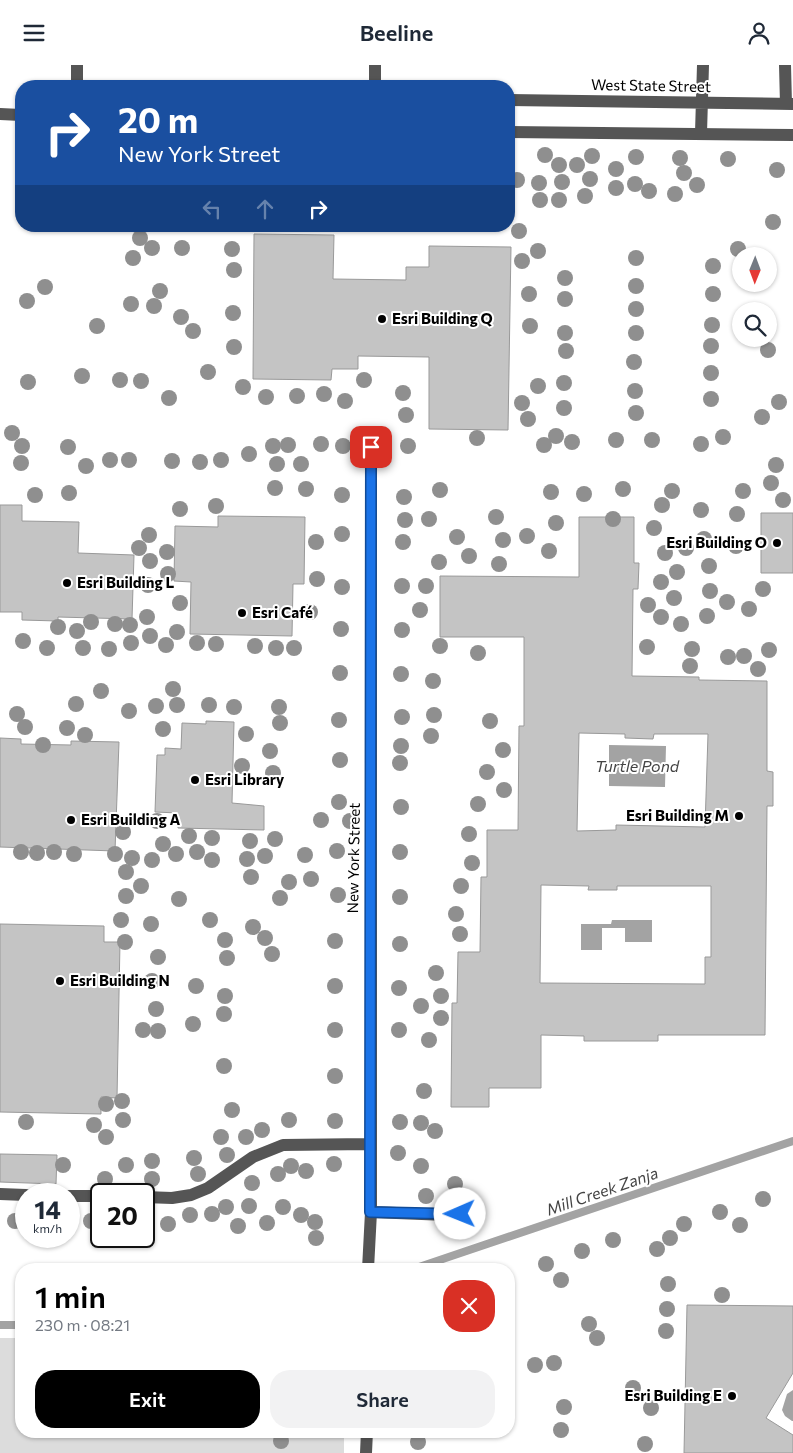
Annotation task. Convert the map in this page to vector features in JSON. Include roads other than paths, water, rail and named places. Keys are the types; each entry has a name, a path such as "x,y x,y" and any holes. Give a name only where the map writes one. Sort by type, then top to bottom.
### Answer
{"street":[{"path":"77,80 78,65"},
{"path":"375,65 375,80"},
{"path":"701,133 703,65"},
{"path":"785,65 789,104"},
{"name":"West State Street","path":"515,99 702,104 789,104"},
{"path":"0,115 15,115"},
{"path":"515,132 793,135"},
{"name":"New York Street","path":"368,1263 370,1212 371,447"},
{"path":"155,1197 172,1198 191,1195 208,1188 254,1157 283,1145 369,1144"},
{"path":"0,1194 15,1195"},
{"path":"370,1212 447,1215 479,1210"},
{"path":"366,1438 366,1453"}],"water":[{"name":"Turtle Pond","path":"609,745 666,746 665,787 609,786"},
{"path":"612,920 652,920 652,942 625,942 625,928 602,928 602,950 581,950 581,924 611,924"},
{"path":"793,1390 792,1421 785,1416 782,1410 787,1394"}],"waterway":[{"name":"Mill Creek Zanja","path":"431,1263 793,1141"},
{"name":"Mill Creek Zanja","path":"0,1325 15,1325"}],"place":[{"name":"Esri Building Q","path":"382,319"},
{"name":"Esri Building O","path":"777,543"},
{"name":"Esri Building L","path":"67,583"},
{"name":"Esri Café","path":"242,613"},
{"name":"Esri Library","path":"195,780"},
{"name":"Esri Building M","path":"739,816"},
{"name":"Esri Building A","path":"71,820"},
{"name":"Esri Building N","path":"60,981"},
{"name":"Esri Building E","path":"732,1396"}]}
